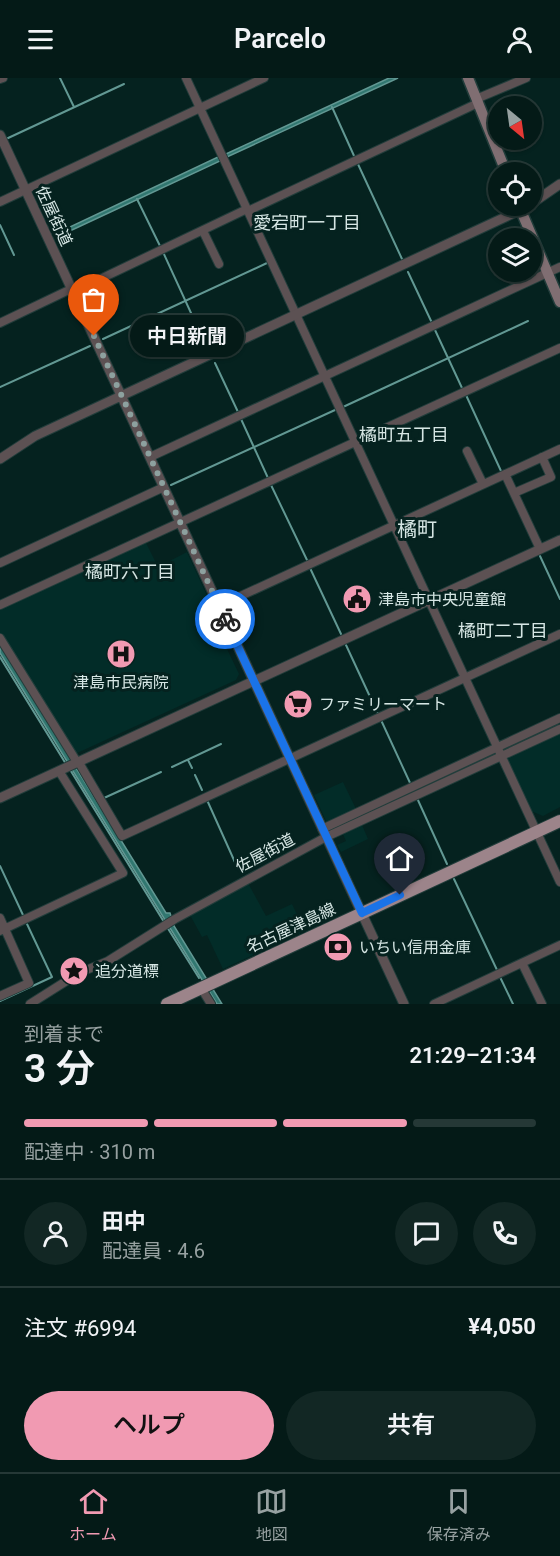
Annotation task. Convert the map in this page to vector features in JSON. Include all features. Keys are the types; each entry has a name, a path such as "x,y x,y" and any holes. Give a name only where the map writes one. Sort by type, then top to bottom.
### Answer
{"main road":[{"path":"468,78 502,162"},
{"path":"528,216 560,302"},
{"name":"名古屋津島線","path":"167,1004 560,821"}],"street":[{"path":"186,78 560,882"},
{"path":"0,202 264,78"},
{"path":"0,323 203,231 526,78"},
{"name":"佐屋街道","path":"0,135 324,833 108,961 79,973 30,1004"},
{"path":"542,195 560,184"},
{"path":"0,459 35,436 504,216"},
{"path":"203,231 219,264"},
{"path":"150,457 560,267"},
{"path":"0,605 560,348"},
{"path":"219,606 560,448"},
{"path":"467,451 483,484"},
{"path":"514,493 551,477 542,457"},
{"path":"505,474 540,549"},
{"path":"0,563 164,487"},
{"path":"0,798 560,540"},
{"path":"0,638 122,836 560,634"},
{"path":"404,1004 324,833 499,751 560,718"},
{"path":"499,751 560,729"},
{"path":"2,930 123,873 62,769"},
{"path":"0,918 2,930 29,983 0,996"},
{"path":"434,1004 560,945"},
{"path":"522,963 542,1004"},
{"path":"204,986 211,1004"}],"shaded area":[{"name":"津島市民病院","path":"145,541 158,567 187,552 211,604 208,609 239,674 236,680 75,754 0,634 0,608"},
{"path":"560,730 560,807 543,816 531,811 507,754"},
{"path":"343,782 357,811 328,825 314,795"},
{"path":"362,825 368,839 341,852 337,845 346,841 343,834"},
{"path":"248,883 266,916 292,904 305,931 223,969 207,935 202,937 190,915"}],"water":[{"path":"389,78 398,78 227,157 226,154"},
{"path":"218,157 220,161 57,237 55,234"},
{"path":"0,645 166,913 170,913 174,926 222,1004 217,1004 0,653"}],"waterway":[{"path":"60,78 74,107"},
{"path":"6,139 124,84"},
{"path":"332,107 355,158"},
{"path":"357,162 402,259"},
{"path":"137,199 161,248"},
{"path":"0,225 14,255"},
{"path":"163,252 208,350"},
{"path":"103,339 267,263"},
{"path":"408,272 432,323"},
{"path":"343,407 528,321"},
{"path":"435,330 462,388"},
{"path":"0,387 90,346"},
{"path":"215,363 238,412"},
{"path":"466,395 501,471"},
{"path":"171,485 335,410"},
{"path":"241,419 268,478"},
{"path":"271,485 307,560"},
{"path":"540,556 560,599"},
{"path":"310,568 341,634"},
{"path":"346,645 378,714"},
{"path":"0,657 66,764"},
{"path":"381,720 411,785"},
{"path":"172,767 221,744"},
{"path":"188,760 192,768"},
{"path":"69,768 164,922"},
{"path":"104,798 161,772"},
{"path":"195,775 202,790"},
{"path":"417,798 447,864"},
{"path":"207,800 238,869"},
{"path":"0,866 23,915"},
{"path":"454,879 497,970"},
{"path":"0,1001 52,977 27,924"},
{"path":"167,927 199,978"},
{"path":"500,977 513,1004"}],"way so far":[{"path":"94,336 225,619"}],"place":[{"name":"中日新聞","path":"94,336"},
{"name":"津島市中央児童館","path":"357,599"},
{"name":"津島市民病院","path":"121,654"},
{"name":"ファミリーマート","path":"298,704"},
{"name":"いちい信用金庫","path":"338,947"},
{"name":"追分道標","path":"74,971"}],"district":[{"name":"愛宕町一丁目","path":"307,222"},
{"name":"橘町五丁目","path":"404,434"},
{"name":"橘町","path":"417,529"},
{"name":"橘町六丁目","path":"130,571"},
{"name":"橘町二丁目","path":"503,630"}],"route":[{"path":"225,619 362,913 400,895"}]}
